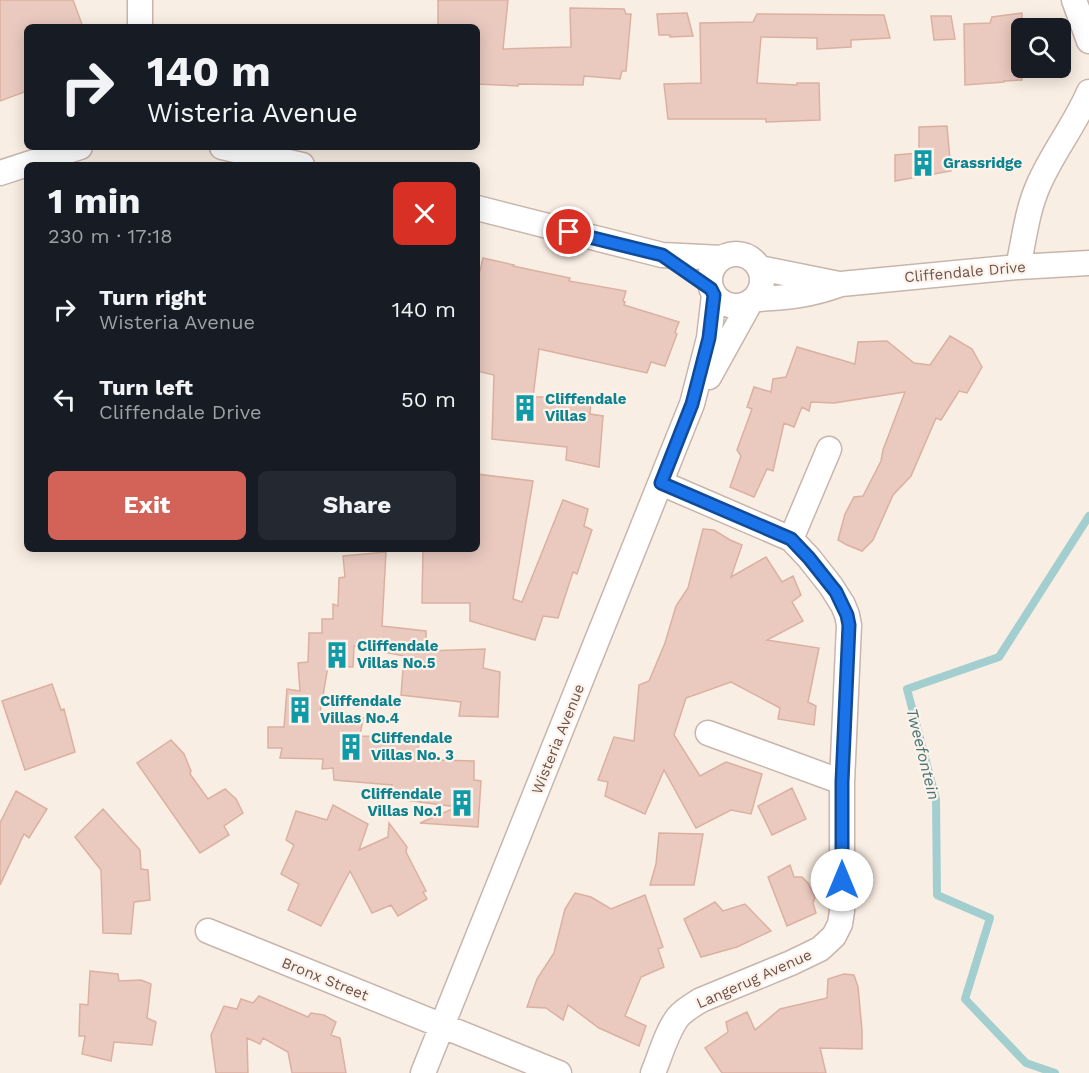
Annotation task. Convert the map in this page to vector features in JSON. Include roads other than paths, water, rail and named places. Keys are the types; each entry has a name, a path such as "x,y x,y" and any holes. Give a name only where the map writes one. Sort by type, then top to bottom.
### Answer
{"street":[{"path":"140,0 140,24"},
{"path":"1074,0 1089,41"},
{"path":"1018,267 1038,185 1089,92"},
{"path":"34,162 71,150"},
{"path":"235,150 289,162"},
{"path":"0,173 24,165"},
{"path":"480,209 662,255 722,258"},
{"path":"662,255 713,292 724,304 737,307 752,301 759,293 762,284 759,267 746,256 738,254 722,258 711,272 713,292"},
{"name":"Cliffendale Drive","path":"752,301 802,296 841,284 1018,267 1089,263"},
{"name":"Cliffendale Drive","path":"759,267 841,284"},
{"name":"Wisteria Avenue","path":"423,1073 692,404 709,338 713,292"},
{"name":"Wisteria Avenue","path":"692,404 752,301"},
{"path":"791,539 829,449"},
{"name":"Langerug Avenue","path":"653,1073 671,1028 688,1009 701,1000 820,949 834,936 840,924 842,910 842,782 849,625 847,615 831,586 791,539 661,483"},
{"path":"708,733 842,782"},
{"name":"Bronx Street","path":"208,932 559,1073"}],"waterway":[{"name":"Tweefontein","path":"1055,1073 1026,1063 965,999 990,918 937,895 936,799 907,689 999,657 1089,516"}],"place":[{"name":"Grassridge","path":"923,163"},
{"name":"Cliffendale Villas","path":"525,408"},
{"name":"Cliffendale Villas No.5","path":"337,655"},
{"name":"Cliffendale Villas No.4","path":"300,710"},
{"name":"Cliffendale Villas No. 3","path":"351,747"},
{"name":"Cliffendale Villas No.1","path":"462,803"}]}
